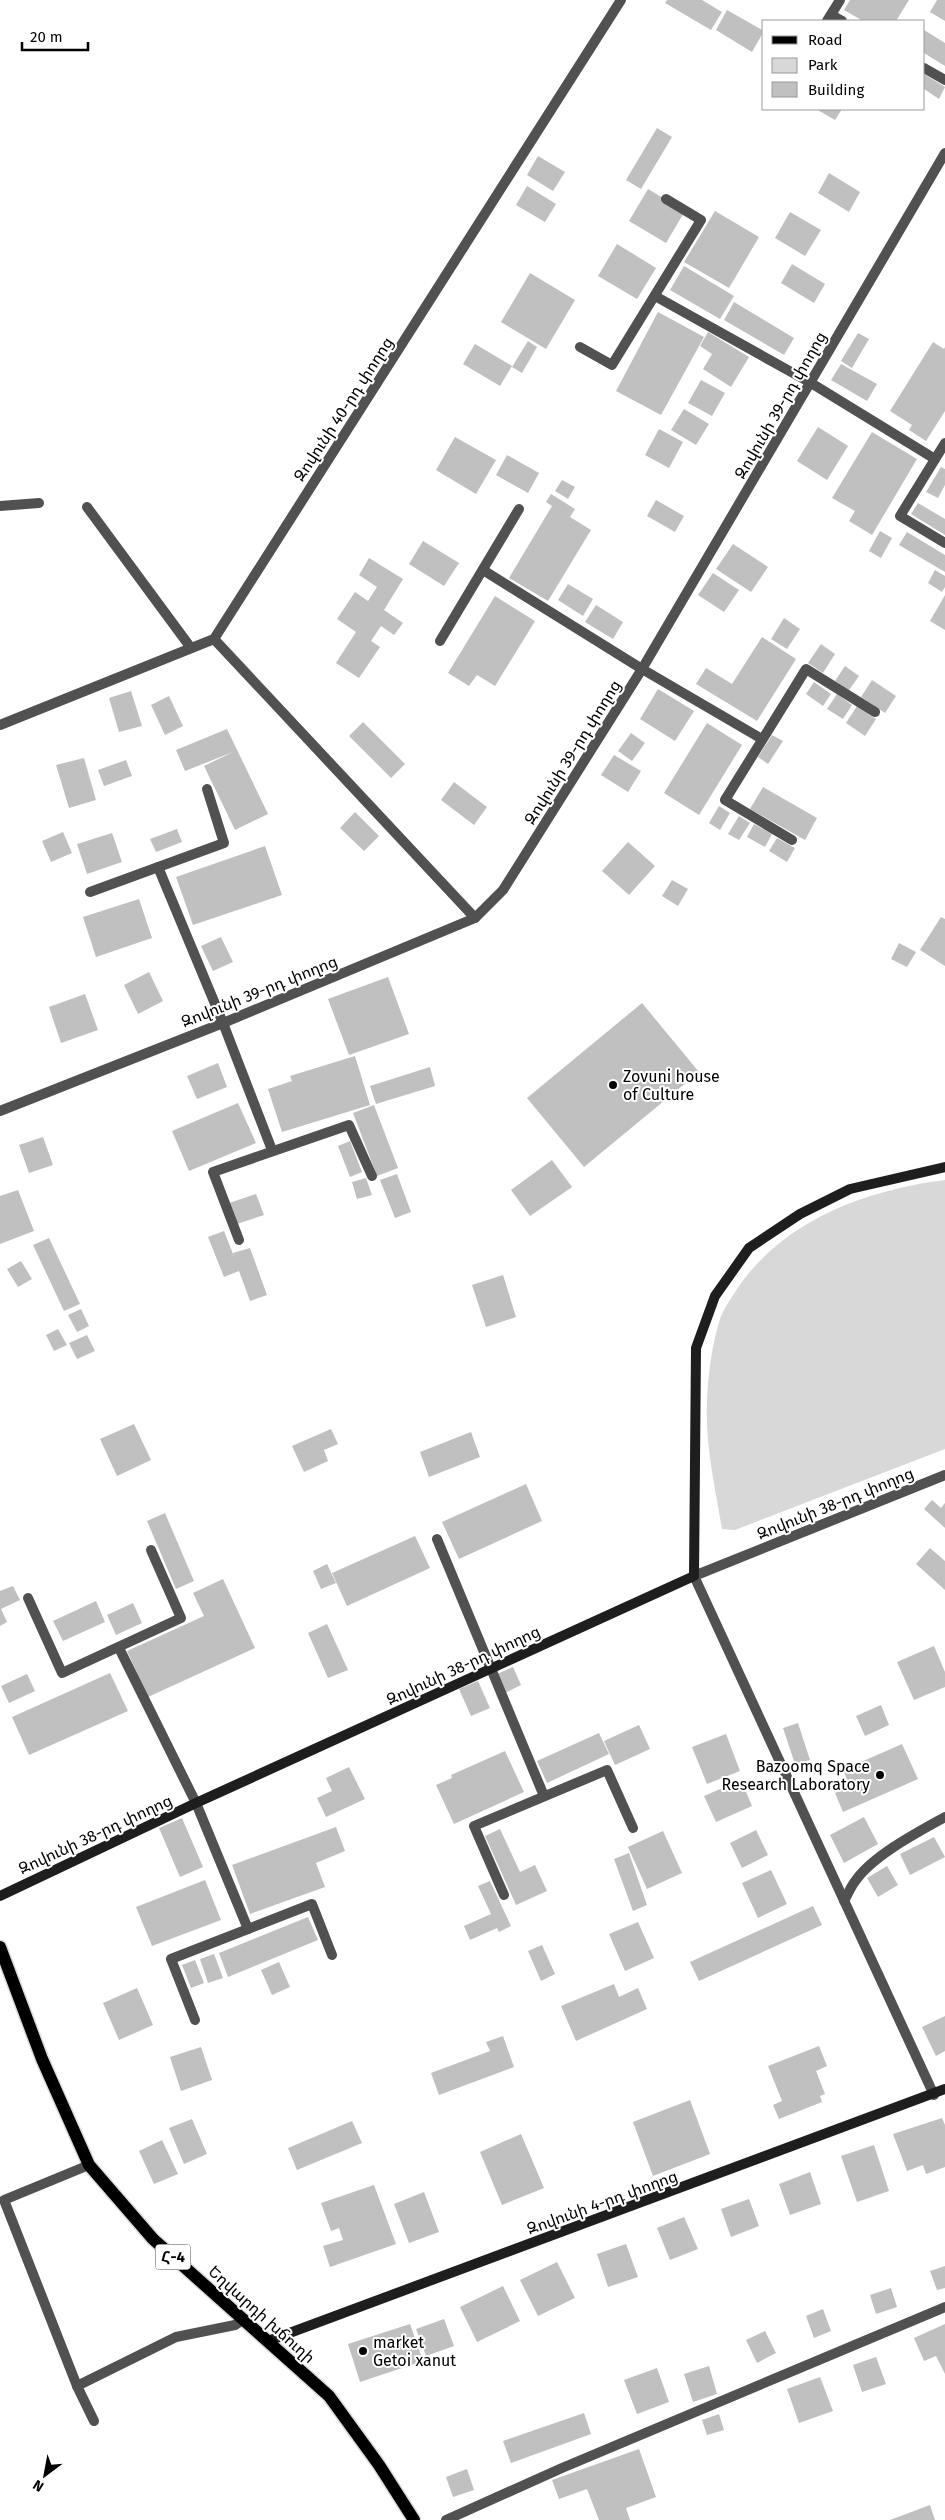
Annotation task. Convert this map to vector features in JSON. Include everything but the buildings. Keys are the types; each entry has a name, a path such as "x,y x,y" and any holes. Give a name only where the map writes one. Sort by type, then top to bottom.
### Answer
{"main road":[{"name":"Եղվարդի խճուղի","path":"0,1947 42,2060 89,2165 153,2239 329,2396 379,2465 414,2520"}],"street":[{"name":"Զովունի 40-րդ փողոց","path":"214,639 621,0"},
{"path":"829,18 840,0"},
{"path":"925,69 945,80"},
{"name":"Զովունի 39-րդ փողոց","path":"0,1111 223,1023 475,918 503,890 642,669 945,153"},
{"path":"580,347 612,365 701,220 666,199"},
{"path":"655,296 811,383 935,459"},
{"path":"945,443 900,516 945,543"},
{"path":"0,506 39,503"},
{"path":"87,507 191,648"},
{"path":"440,642 519,509"},
{"path":"483,570 642,669 762,739"},
{"path":"0,725 214,639 475,918"},
{"path":"792,840 725,800 806,669 876,712"},
{"path":"90,892 224,842 207,789"},
{"path":"158,867 223,1023 272,1150"},
{"path":"239,1240 213,1172 348,1125 372,1176"},
{"path":"934,2095 694,1576 696,1348 715,1296 749,1248 800,1214 850,1189 945,1167"},
{"name":"Զովունի 38-րդ փողոց","path":"0,1896 196,1803 694,1576 945,1475"},
{"path":"437,1539 544,1796"},
{"path":"28,1598 62,1673 181,1618 151,1550"},
{"path":"119,1648 196,1803 248,1929"},
{"path":"504,1895 474,1826 607,1770 633,1828"},
{"path":"844,1901 856,1880 872,1865 904,1840 945,1817"},
{"path":"195,2020 171,1959 312,1904 332,1955"},
{"name":"Զովունի 4-րդ փողոց","path":"268,2341 934,2095 945,2089"},
{"path":"89,2165 2,2201 77,2386 94,2420"},
{"path":"446,2520 571,2464 945,2307"},
{"path":"77,2386 176,2338 235,2325 244,2320"}],"green space":[{"path":"945,1180 945,1449 735,1530 722,1529 709,1449 707,1401 709,1370 720,1319 739,1286 758,1263 780,1243 804,1226 830,1212 858,1200 887,1191"}],"place":[{"name":"Zovuni house of Culture","path":"613,1085"},
{"name":"Bazoomq Space Research Laboratory","path":"880,1775"},
{"name":"market Getoi xanut","path":"363,2351"}]}
